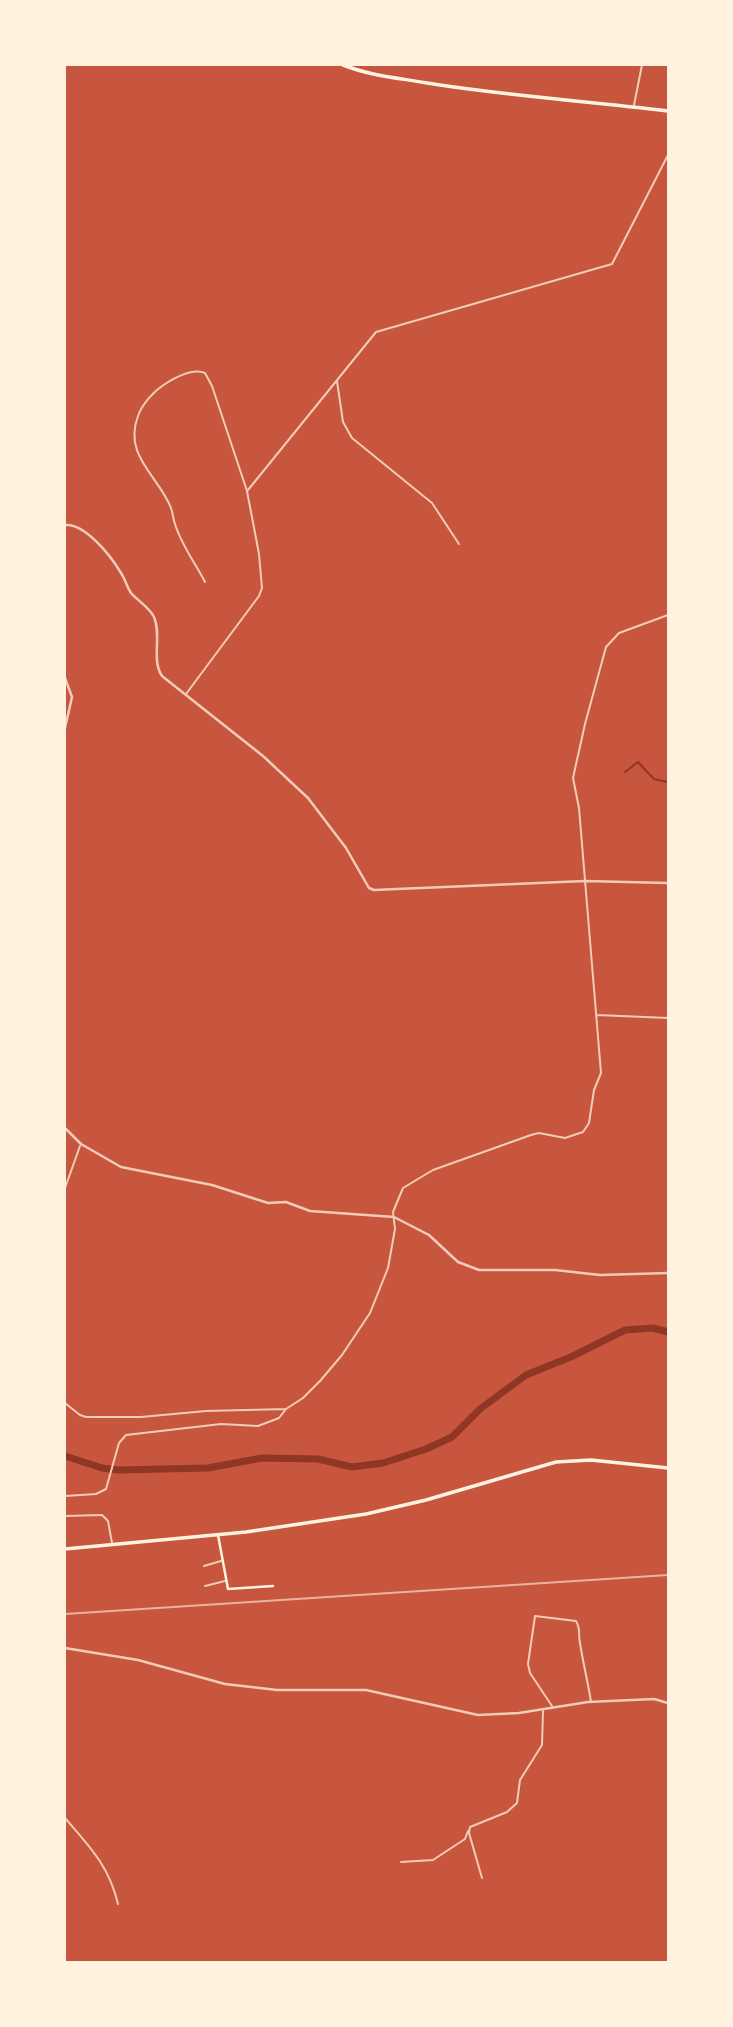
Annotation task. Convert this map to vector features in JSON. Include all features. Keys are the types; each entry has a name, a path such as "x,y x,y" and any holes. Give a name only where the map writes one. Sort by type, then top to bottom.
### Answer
{"main road":[{"path":"347,66 388,77 486,92 668,111"},
{"path":"65,1549 218,1535 392,1509 556,1462 592,1460 668,1468"},
{"path":"218,1535 228,1589 273,1586"}],"street":[{"path":"633,107 642,65"},
{"path":"247,491 376,332 612,264 668,155"},
{"path":"185,695 262,592 259,554 247,491 212,386 205,373 198,370 166,383 140,409 134,425 134,443 171,508 175,525 205,582"},
{"path":"337,380 343,422 352,438 432,503 459,544"},
{"path":"65,525 74,525 84,530 120,572 130,592 151,613 158,643 158,670 162,676 263,756 308,797 346,848 365,882 374,890 585,881 668,883"},
{"path":"65,1496 96,1494 108,1487 122,1437 221,1424 258,1426 275,1421 320,1381 370,1313 388,1268 397,1200 403,1188 433,1170 531,1135 539,1133 573,1137 586,1128 594,1090 601,1073 579,808 573,778 606,648 619,633 668,615"},
{"path":"65,678 72,697 65,728"},
{"path":"596,1015 668,1018"},
{"path":"65,1128 81,1144 121,1167 212,1185 268,1203 286,1202 315,1211 394,1217 429,1235 458,1262 479,1270 555,1270 600,1275 668,1273"},
{"path":"65,1188 81,1144"},
{"path":"65,1403 80,1415 92,1417 286,1409"},
{"path":"65,1516 98,1513 106,1517 112,1543"},
{"path":"204,1566 222,1561"},
{"path":"205,1586 226,1580"},
{"path":"553,1707 530,1673 528,1664 535,1616 576,1621 580,1627 579,1640 591,1702"},
{"path":"65,1648 138,1660 248,1687 277,1690 366,1690 478,1715 506,1714 591,1702 647,1699 668,1703"},
{"path":"401,1862 425,1862 443,1855 465,1839 470,1827 507,1812 517,1803 520,1780 542,1745 543,1709"},
{"path":"65,1818 106,1868 113,1882 118,1904"},
{"path":"470,1827 469,1833 482,1878"}],"waterway":[{"path":"625,772 638,762 654,779 668,782"},
{"path":"65,1456 102,1468 118,1470 208,1468 262,1458 318,1459 352,1467 383,1463 452,1437 480,1409 526,1375 573,1356 625,1330 653,1328 668,1332"}],"railway":[{"path":"65,1614 668,1575"}]}
